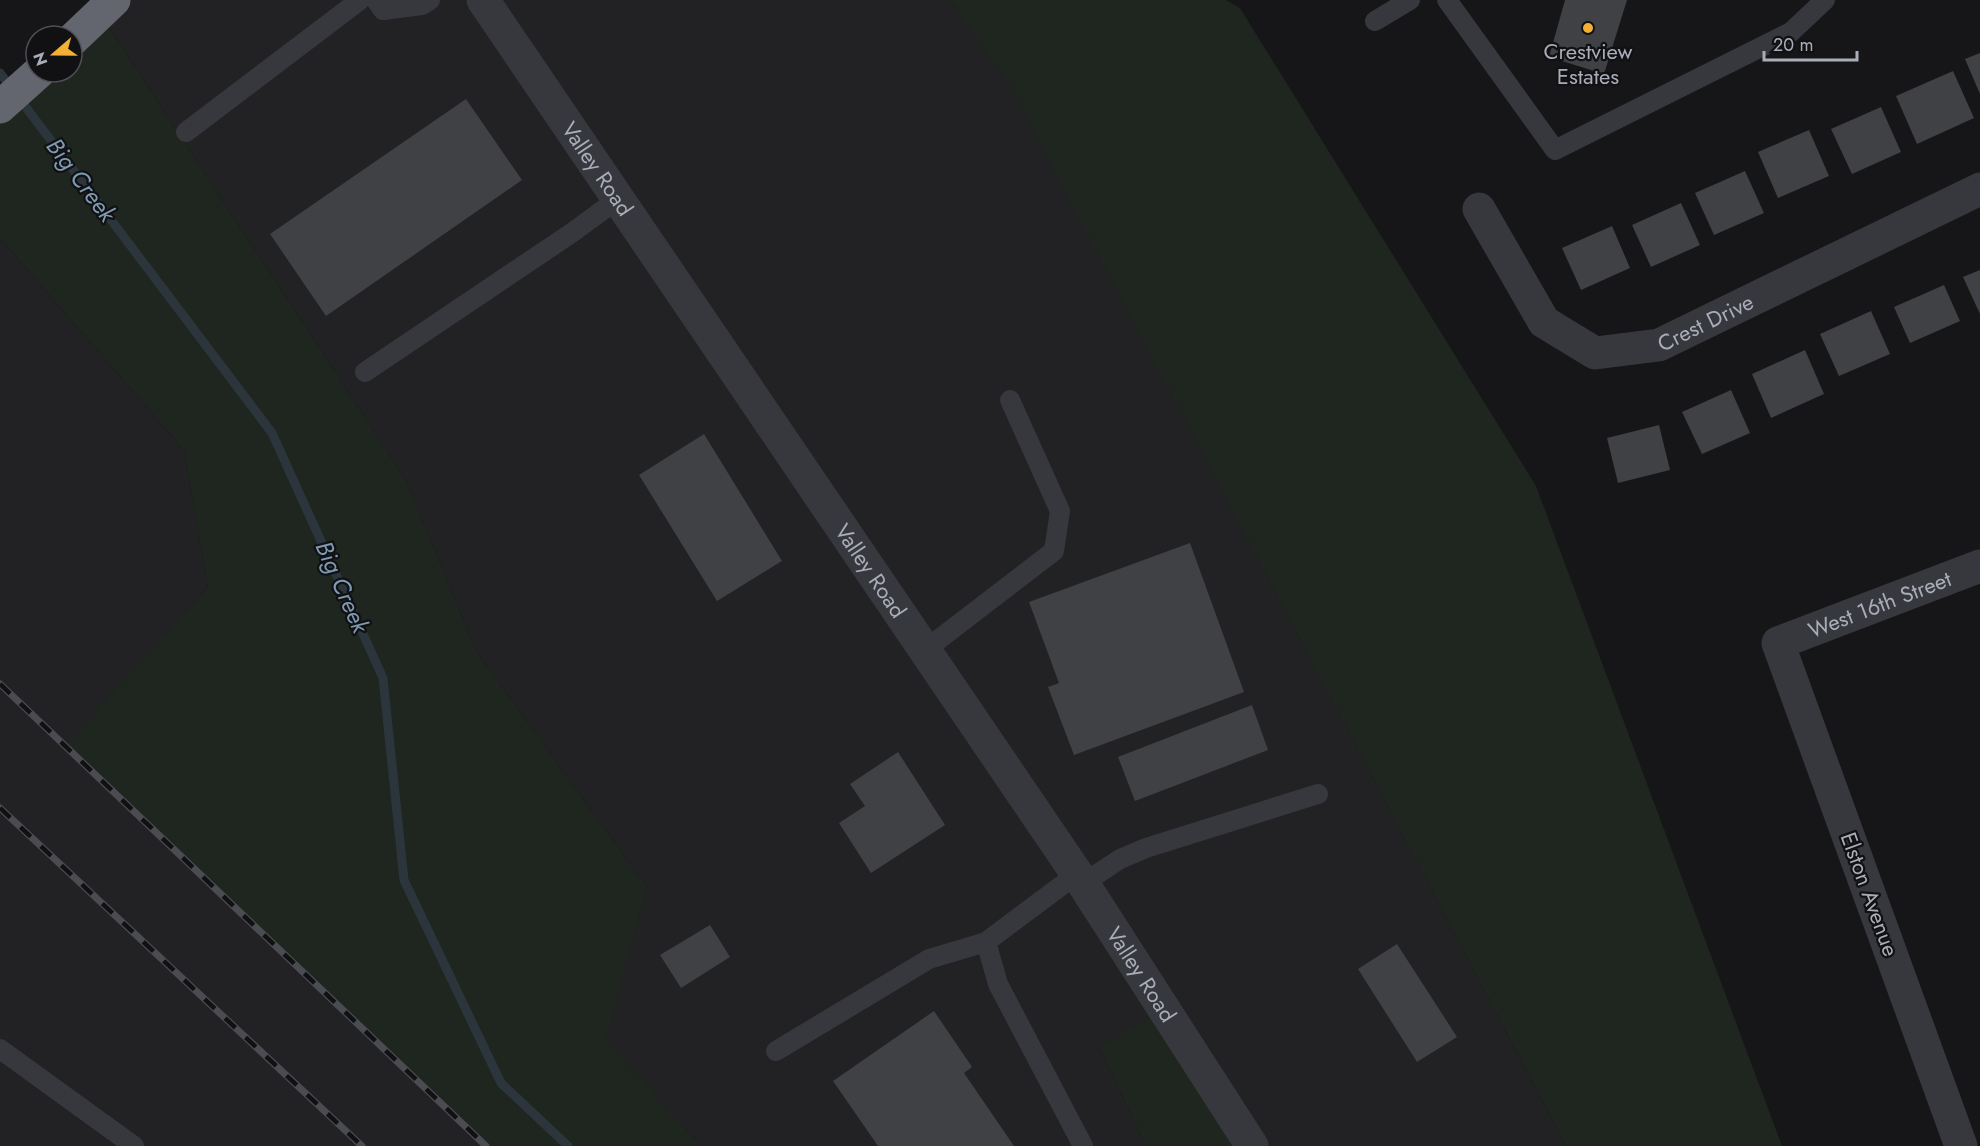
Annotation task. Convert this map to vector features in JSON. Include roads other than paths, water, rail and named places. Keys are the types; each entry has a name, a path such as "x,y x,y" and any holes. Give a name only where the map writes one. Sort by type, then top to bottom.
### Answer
{"highway":[{"path":"84,29 114,0"},
{"path":"0,107 26,84"}],"street":[{"name":"Valley Road","path":"483,0 1080,878 1252,1146"},
{"name":"Crest Drive","path":"1479,209 1544,322 1594,353 1659,345 1980,189"},
{"name":"West 16th Street","path":"1778,643 1980,566"},
{"name":"Elston Avenue","path":"1778,643 1961,1146"}],"lane":[{"path":"186,132 360,0"},
{"path":"375,0 383,10 422,5 430,0"},
{"path":"1375,21 1410,0"},
{"path":"1447,0 1555,150 1791,33 1825,0"},
{"path":"365,372 573,232 618,199"},
{"path":"925,650 1054,551 1060,511 1010,400"},
{"path":"776,1051 929,959 986,942 1080,878 1120,859 1146,848 1318,795"},
{"path":"986,942 998,984 1083,1146"},
{"path":"0,1049 134,1146"}],"waterway":[{"name":"Big Creek","path":"0,73 272,433 383,678 404,880 501,1083 568,1146"}],"railway":[{"path":"0,684 486,1146"},
{"path":"0,808 362,1146"}],"place":[{"name":"Crestview Estates","path":"1588,28"}]}
